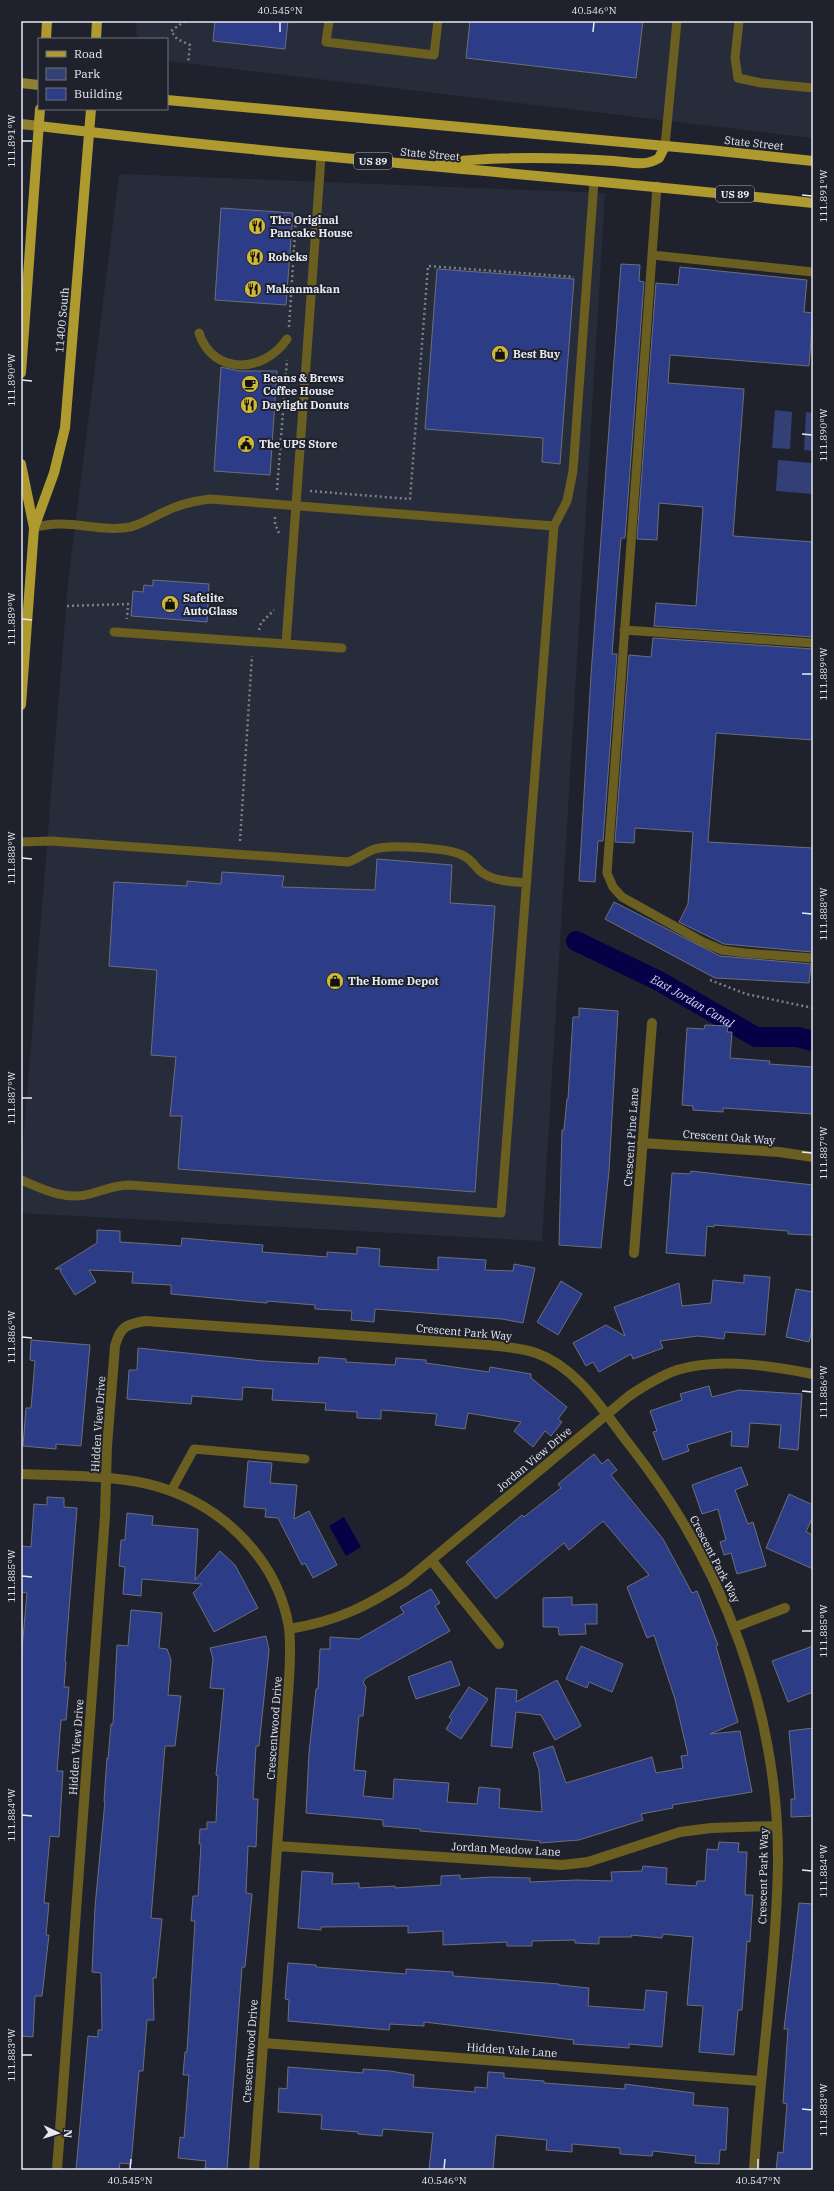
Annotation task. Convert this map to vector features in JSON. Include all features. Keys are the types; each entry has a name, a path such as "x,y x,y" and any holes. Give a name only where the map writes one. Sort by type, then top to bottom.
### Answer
{"main road":[{"path":"46,38 47,21"},
{"path":"96,38 97,21"},
{"path":"21,83 38,85"},
{"name":"State Street","path":"168,100 813,161"},
{"path":"21,373 40,110"},
{"name":"11400 South","path":"34,528 54,473 65,428 91,110"},
{"name":"State Street","path":"21,124 321,157 594,180 813,202"},
{"path":"420,165 492,158 528,157 565,157 646,163 659,158 664,146"},
{"name":"11400 South","path":"21,464 34,528 21,705"}],"street":[{"name":"Crescent Pine Lane","path":"634,1253 652,1023"},
{"name":"Crescent Oak Way","path":"642,1143 779,1152 813,1157"},
{"name":"Crescent Park Way","path":"123,1327 134,1322 145,1321 514,1348 537,1354 559,1365 578,1380 606,1415 678,1512 702,1555 735,1627 756,1693 767,1746 776,1826 776,1920 760,2081 754,2170"},
{"name":"Hidden View Drive","path":"57,2170 106,1479 107,1446 115,1346 123,1327"},
{"name":"Jordan View Drive","path":"289,1629 319,1624 348,1614 378,1599 432,1561 629,1396 654,1380 677,1370 726,1364 778,1368 813,1374"},
{"name":"Crescentwood Drive","path":"21,1474 106,1479 148,1484 171,1491 195,1501 217,1514 237,1531 252,1548 267,1571 281,1599 289,1629 289,1680 254,2170"},
{"path":"432,1561 499,1644"},
{"path":"735,1627 785,1608"},
{"name":"Jordan Meadow Lane","path":"277,1846 562,1865 588,1862 680,1832 711,1828 776,1826"},
{"name":"Hidden Vale Lane","path":"263,2043 760,2081"}],"lane":[{"path":"329,21 326,42 434,55 438,21"},
{"path":"664,146 677,21"},
{"path":"739,21 735,58 738,78 761,83 813,88"},
{"path":"286,644 321,157"},
{"path":"21,1180 43,1190 68,1196 79,1196 110,1187 129,1185 502,1213 554,526 567,501 571,487 594,180"},
{"path":"657,186 606,864 610,882 622,897 703,942 722,950 813,958"},
{"path":"652,255 813,272"},
{"path":"198,333 206,350 213,356 220,361 236,364 247,364 269,357 288,335"},
{"path":"34,528 62,523 118,528 130,527 150,520 173,507 198,500 276,504 554,526"},
{"path":"624,630 813,643"},
{"path":"114,632 342,648"},
{"path":"21,842 51,840 348,862 370,851 384,847 448,851 464,855 485,874 493,878 526,883"},
{"path":"171,1491 194,1449 304,1459"}],"path":[{"path":"185,21 171,31 177,39 190,45 188,63"},
{"path":"288,335 296,218"},
{"path":"277,489 410,499 428,266 587,278"},
{"path":"279,538 275,524 287,355"},
{"path":"239,855 252,656 261,623 274,610 274,603"},
{"path":"68,606 128,604 126,618 130,624"},
{"path":"254,626 260,626"},
{"path":"710,980 746,994 813,1008"}],"shaded area":[{"path":"137,21 813,21 813,138 168,61 168,38 138,38 136,31"},
{"path":"119,174 605,193 542,1241 21,1213 21,1169 68,583"},
{"path":"344,1517 361,1547 346,1556 329,1526"}],"green space":[{"path":"775,410 792,412 790,449 772,448"},
{"path":"806,412 813,413 813,451 804,450"},
{"path":"778,460 813,463 813,494 776,491"}],"building":[{"path":"215,21 288,21 285,49 213,41"},
{"path":"470,21 643,21 636,78 466,58"},
{"path":"221,208 293,213 286,305 215,300"},
{"path":"621,264 640,265 639,281 644,282 625,538 621,538 612,654 617,654 603,841 598,841 595,882 579,881 591,675"},
{"path":"680,267 807,280 804,312 813,313 809,366 670,355 668,383 744,389 733,536 813,542 813,637 654,626 656,603 696,606 703,507 659,503 657,540 637,539 656,283 678,285"},
{"name":"Best Buy","path":"437,269 574,279 560,464 542,462 543,438 425,429"},
{"path":"221,367 239,371 277,371 270,475 214,471"},
{"name":"Safelite AutoGlass","path":"153,580 209,584 207,622 131,616 133,591 143,592 144,585 153,586"},
{"path":"653,638 813,649 813,740 716,733 708,842 813,848 812,952 724,944 679,922 688,904 693,832 635,828 634,843 615,842 629,655 651,657"},
{"name":"The Home Depot","path":"377,859 452,865 450,903 495,906 475,1192 178,1169 182,1116 170,1116 176,1057 151,1055 157,970 109,966 114,882 187,886 187,881 221,884 222,872 284,876 282,887 375,890"},
{"path":"614,902 720,956 811,964 809,983 715,978 605,919"},
{"path":"579,1008 618,1011 609,1171 601,1248 559,1245 562,1130 564,1130 568,1099 573,1017 579,1017"},
{"path":"705,1025 728,1026 727,1032 732,1032 730,1058 770,1061 769,1064 813,1067 813,1114 723,1108 723,1112 693,1110 693,1106 682,1105 687,1028 704,1029"},
{"path":"691,1171 813,1185 812,1235 788,1234 788,1231 714,1225 714,1227 707,1226 705,1256 666,1253 672,1173 690,1174"},
{"path":"97,1230 120,1231 120,1242 181,1246 182,1238 263,1245 262,1252 327,1257 327,1252 357,1254 357,1247 380,1249 379,1266 438,1270 438,1257 486,1260 485,1270 513,1271 514,1264 535,1268 523,1323 502,1319 375,1309 374,1322 351,1320 352,1311 315,1309 315,1305 267,1301 267,1303 171,1294 171,1285 132,1283 133,1272 89,1270 96,1282 75,1295 60,1271 62,1269 55,1269 97,1243"},
{"path":"744,1275 770,1277 765,1335 725,1332 724,1339 698,1336 660,1341 663,1348 633,1359 631,1354 599,1372 593,1362 586,1366 573,1343 606,1325 625,1336 614,1307 679,1283 682,1306 711,1303 713,1280 744,1283"},
{"path":"561,1281 582,1294 558,1335 537,1322"},
{"path":"796,1289 813,1292 813,1324 809,1342 786,1337"},
{"path":"31,1340 90,1345 81,1446 56,1444 56,1449 23,1446 26,1408 31,1408 35,1361 30,1360"},
{"path":"138,1348 263,1361 318,1364 319,1357 346,1359 346,1362 395,1365 396,1358 426,1360 426,1363 489,1372 490,1367 531,1374 531,1378 567,1407 558,1419 562,1422 551,1436 545,1431 533,1447 514,1431 521,1422 468,1413 465,1429 435,1425 437,1414 381,1410 381,1419 357,1418 357,1412 325,1410 326,1403 272,1400 273,1389 243,1387 242,1400 192,1396 191,1404 127,1399 129,1370 137,1370"},
{"path":"709,1386 712,1397 739,1390 802,1394 798,1450 779,1448 781,1425 750,1423 748,1447 731,1446 732,1431 687,1445 689,1451 663,1460 653,1432 657,1431 650,1411 682,1400 680,1394"},
{"path":"594,1454 602,1464 608,1459 617,1470 611,1475 663,1539 692,1593 697,1591 718,1645 716,1646 738,1722 710,1734 740,1731 752,1792 672,1805 673,1808 641,1814 643,1820 579,1840 540,1843 540,1841 420,1831 420,1829 383,1826 383,1820 306,1813 309,1753 316,1689 318,1689 320,1649 330,1649 330,1637 359,1639 404,1613 400,1607 431,1589 440,1603 435,1606 450,1631 366,1678 363,1682 366,1687 363,1716 359,1716 354,1770 366,1771 363,1796 393,1799 394,1779 449,1783 447,1802 477,1804 479,1787 500,1789 499,1808 542,1812 539,1770 533,1753 553,1746 566,1783 652,1757 656,1773 683,1768 681,1756 688,1755 675,1699 654,1635 647,1638 627,1587 649,1575 603,1521 569,1550 564,1543 496,1599 466,1562 522,1515 524,1517 561,1488 558,1484"},
{"path":"248,1461 272,1463 270,1483 297,1485 294,1519 309,1511 337,1565 313,1578 305,1563 302,1565 278,1518 265,1517 266,1509 244,1507"},
{"path":"741,1467 748,1485 735,1490 748,1524 753,1522 766,1566 737,1574 731,1553 724,1555 720,1542 726,1540 718,1509 702,1514 692,1485"},
{"path":"789,1494 813,1505 813,1516 806,1532 813,1535 813,1569 766,1548"},
{"path":"47,1497 64,1498 64,1507 77,1508 65,1661 64,1687 69,1687 66,1720 61,1720 57,1771 63,1771 59,1837 50,1836 44,1903 49,1903 46,1935 49,1935 42,1996 35,1996 33,2037 21,2036 21,1660 27,1593 21,1592 21,1546 31,1547 34,1504 47,1505"},
{"path":"127,1513 153,1516 152,1525 198,1529 195,1580 220,1551 235,1565 258,1608 214,1632 193,1593 202,1584 142,1579 141,1596 123,1594 125,1567 119,1566 121,1540 125,1540"},
{"path":"572,1597 572,1605 597,1604 597,1624 585,1624 586,1634 559,1635 558,1627 543,1627 543,1598"},
{"path":"131,1610 162,1613 159,1648 167,1649 171,1660 168,1695 181,1696 175,1746 165,1746 151,1918 162,1919 156,1978 153,1978 154,2020 147,2020 143,2071 139,2071 131,2164 120,2163 119,2170 76,2170 88,2036 98,2037 98,2030 102,2030 101,1973 92,1972 95,1907 105,1801 107,1758 108,1759 111,1724 113,1724 117,1645 128,1646"},
{"path":"266,1636 269,1650 259,1746 256,1746 253,1799 258,1799 256,1847 248,1846 246,1893 252,1894 245,1967 242,1967 227,2170 205,2168 206,2161 178,2158 180,2137 184,2138 189,2075 183,2075 185,2052 187,2052 195,1921 191,1921 193,1896 198,1896 201,1844 199,1844 200,1829 207,1829 207,1822 216,1822 218,1776 216,1775 224,1689 210,1688 213,1659 210,1648"},
{"path":"581,1646 623,1664 612,1692 589,1682 587,1688 566,1679"},
{"path":"813,1646 813,1692 788,1702 772,1661"},
{"path":"451,1661 460,1685 416,1699 408,1677"},
{"path":"557,1680 581,1726 555,1740 541,1715 516,1712 512,1748 491,1746 496,1688 517,1690 516,1702"},
{"path":"469,1687 488,1699 461,1739 446,1729 452,1720 449,1717"},
{"path":"813,1728 813,1816 791,1817 791,1799 795,1799 789,1731"},
{"path":"719,1842 739,1843 738,1852 747,1852 745,1895 753,1895 750,1942 747,1941 742,2010 738,2010 734,2055 699,2052 703,2006 687,2005 693,1937 663,1934 662,1938 631,1935 632,1937 599,1937 599,1944 575,1943 575,1940 532,1941 532,1946 507,1946 507,1942 443,1945 443,1931 408,1933 408,1926 321,1927 321,1930 298,1928 302,1871 333,1873 332,1884 359,1883 359,1888 395,1886 395,1888 441,1885 441,1876 460,1875 460,1879 492,1877 530,1878 530,1882 577,1880 612,1881 611,1872 642,1871 643,1866 667,1868 666,1884 696,1886 697,1881 705,1881 707,1849 718,1850"},
{"path":"799,1903 813,1904 813,2170 776,2170 778,2152 783,2153 787,2104 783,2103 788,2029 784,2029"},
{"path":"288,1963 316,1965 316,1967 406,1974 406,1969 453,1972 453,1976 559,1984 589,1988 588,2006 644,2010 646,1990 667,1992 662,2047 629,2044 629,2048 573,2044 574,2040 424,2022 424,2026 390,2024 389,2030 288,2021 289,2000 285,1999"},
{"path":"288,2067 363,2073 363,2069 390,2071 414,2075 413,2087 475,2092 475,2087 487,2088 488,2072 504,2073 504,2078 544,2081 544,2083 625,2089 625,2084 694,2093 693,2105 728,2108 726,2150 720,2150 719,2164 695,2163 696,2156 653,2151 652,2156 620,2154 620,2148 572,2144 572,2152 546,2150 547,2140 496,2135 493,2170 429,2170 433,2133 383,2129 382,2136 358,2134 358,2132 321,2129 322,2115 278,2112 279,2088 287,2089"}],"waterway":[{"name":"East Jordan Canal","path":"576,941 659,981 756,1037 797,1037 813,1041"}],"place":[{"name":"The Original Pancake House","path":"257,226"},
{"name":"Robeks","path":"255,257"},
{"name":"Makanmakan","path":"253,289"},
{"name":"Best Buy","path":"500,354"},
{"name":"Beans & Brews Coffee House","path":"250,384"},
{"name":"Daylight Donuts","path":"249,405"},
{"name":"The UPS Store","path":"246,444"},
{"name":"Safelite AutoGlass","path":"170,604"},
{"name":"The Home Depot","path":"335,981"}]}
